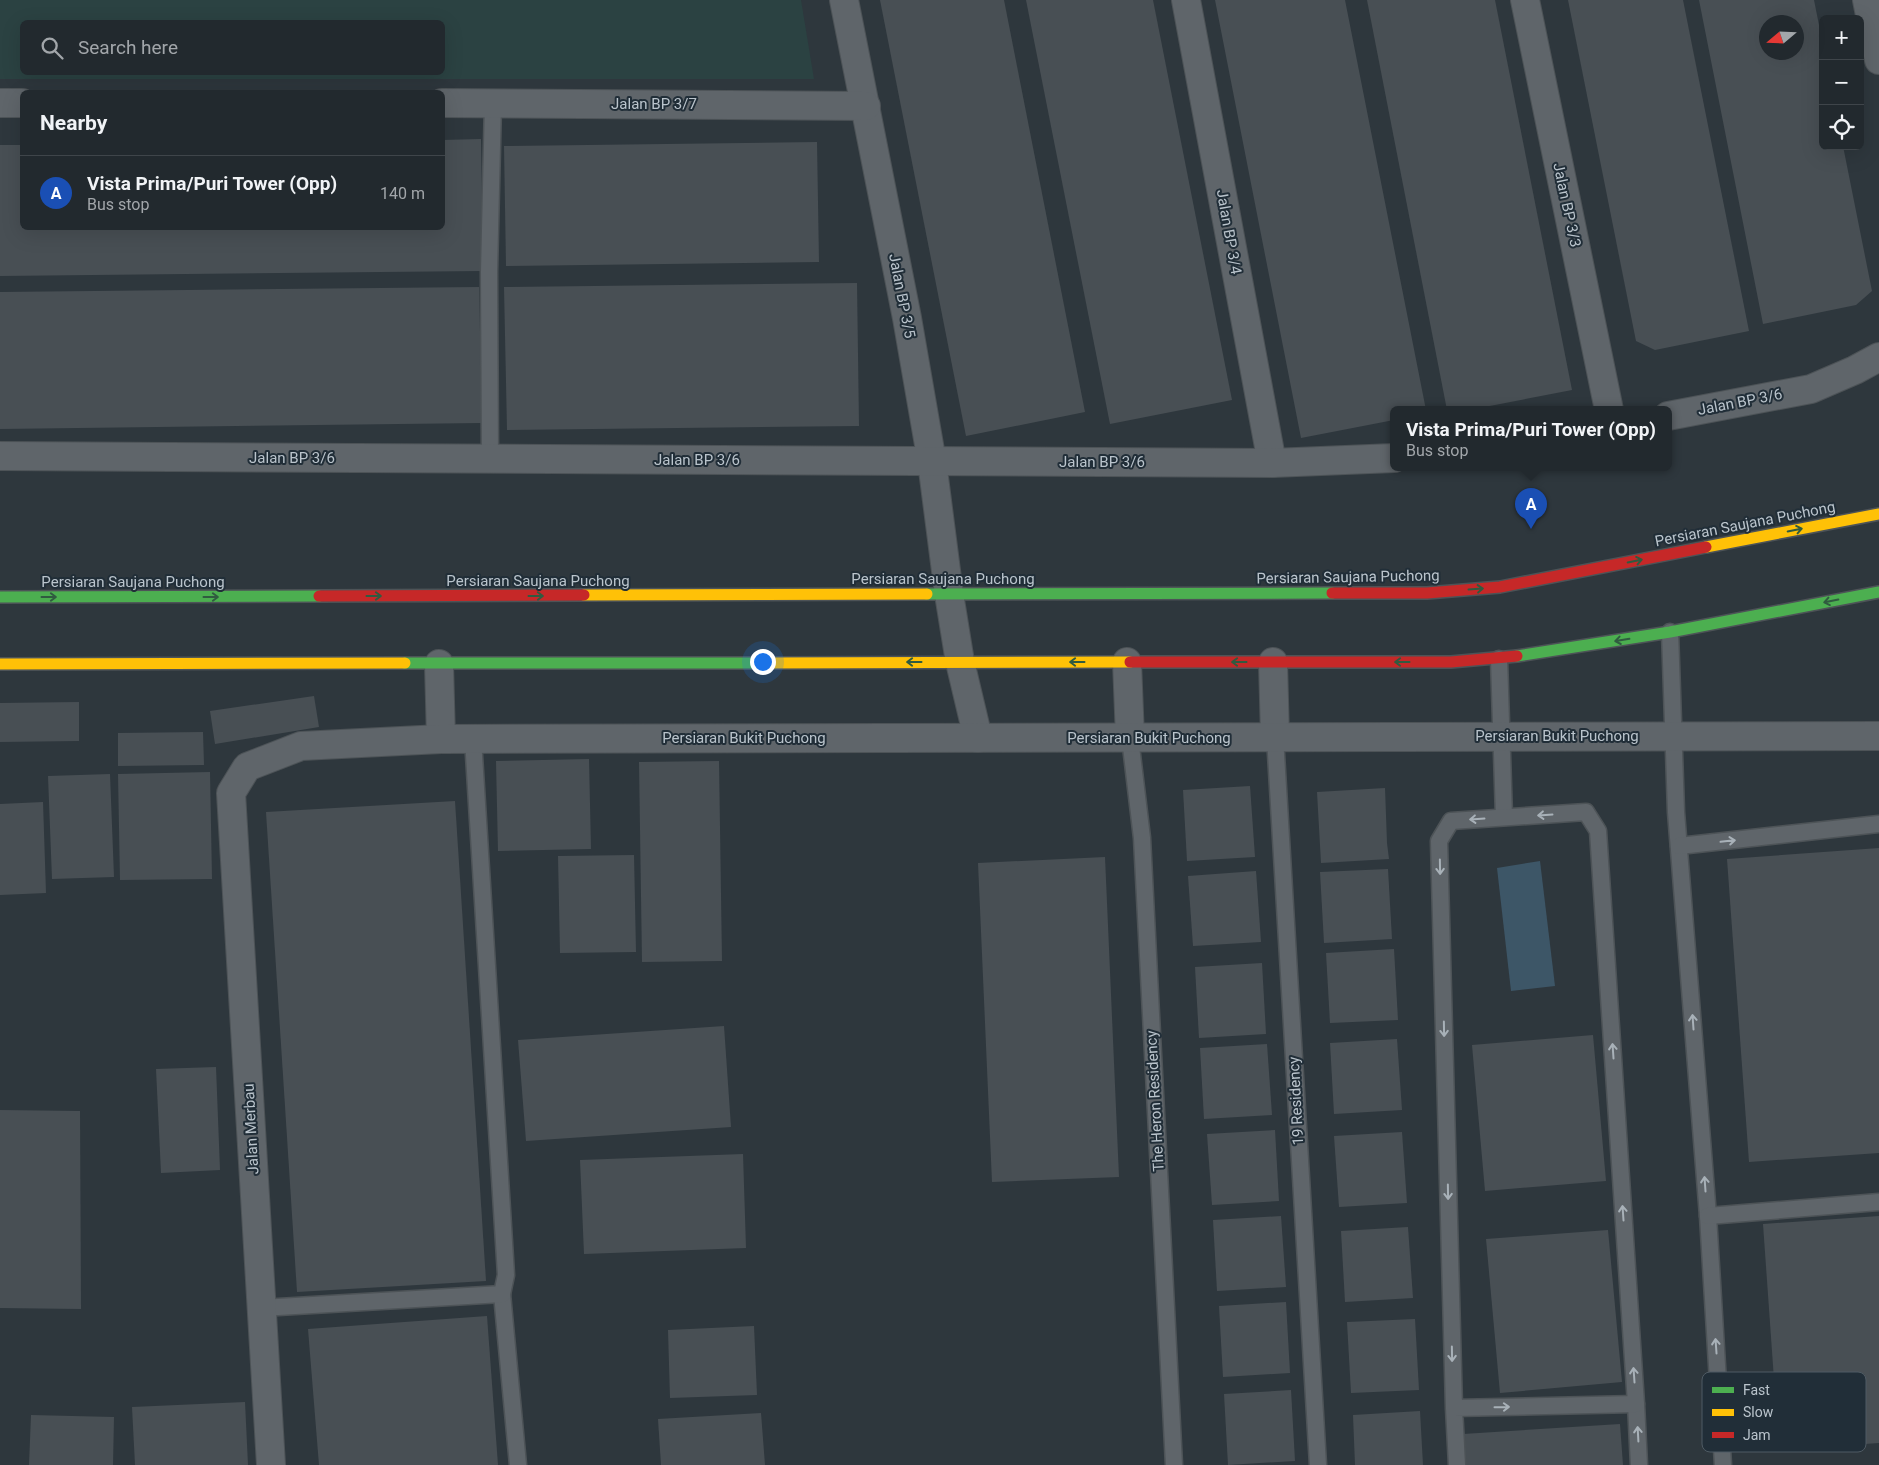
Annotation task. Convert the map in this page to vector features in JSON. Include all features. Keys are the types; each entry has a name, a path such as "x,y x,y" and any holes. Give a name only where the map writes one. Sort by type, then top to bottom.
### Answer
{"street":[{"name":"Jalan BP 3/5","path":"844,0 866,106 932,462 960,662 978,738"},
{"name":"Jalan BP 3/4","path":"1186,0 1272,463"},
{"name":"Jalan BP 3/3","path":"1525,0 1608,406"},
{"path":"1867,0 1879,60"},
{"path":"0,103 20,103"},
{"name":"Jalan BP 3/7","path":"445,103 866,106"},
{"name":"Jalan BP 3/6","path":"1672,415 1811,389 1855,370 1879,357"},
{"name":"Jalan BP 3/6","path":"0,456 1272,463 1390,458"},
{"name":"Persiaran Saujana Puchong","path":"0,597 1417,593 1500,588 1879,514"},
{"path":"0,664 1451,662 1499,659 1670,632 1879,592"},
{"path":"1127,662 1130,738"},
{"path":"1273,662 1275,737"},
{"path":"439,664 441,739"},
{"name":"Persiaran Bukit Puchong","path":"231,792 246,767 301,746 441,739 1879,736"},
{"name":"Jalan Merbau","path":"231,792 270,1465"}],"lane":[{"path":"490,459 489,272 494,103"},
{"path":"1670,632 1675,736 1676,812 1708,1216 1717,1372"},
{"path":"1499,659 1504,817"},
{"name":"19 Residency","path":"1275,737 1318,1465"},
{"name":"The Heron Residency","path":"1130,738 1142,838 1174,1465"},
{"path":"473,739 506,1275 502,1294 518,1465"},
{"path":"1457,1465 1439,841 1450,821 1586,812 1598,832 1639,1465"},
{"path":"1679,846 1879,824"},
{"path":"1708,1216 1879,1202"},
{"path":"261,1308 502,1294"},
{"path":"1454,1408 1636,1404"},
{"path":"1722,1452 1723,1465"}],"green space":[{"path":"0,0 801,0 814,79 0,79"}],"water":[{"path":"1540,861 1555,986 1511,991 1497,868"}],"building":[{"path":"880,0 1004,0 1085,412 966,436"},
{"path":"1026,0 1153,0 1232,400 1110,424"},
{"path":"1215,0 1345,0 1425,406 1390,406 1390,421 1301,438"},
{"path":"1367,0 1495,0 1572,390 1490,406 1446,406"},
{"path":"1568,0 1683,0 1749,331 1655,350 1636,341"},
{"path":"1699,0 1814,0 1819,25 1819,150 1844,150 1872,291 1856,305 1763,324"},
{"path":"481,139 483,271 0,276 0,145 20,145 20,230 445,230 445,140"},
{"path":"817,142 819,262 506,266 504,146"},
{"path":"857,283 859,426 507,430 504,287"},
{"path":"479,287 482,423 0,429 0,292"},
{"path":"314,696 319,727 215,744 210,711"},
{"path":"79,702 79,741 0,742 0,703"},
{"path":"203,732 204,765 118,766 118,733"},
{"path":"589,759 591,849 498,851 496,761"},
{"path":"719,761 722,961 642,962 639,762"},
{"path":"210,772 212,879 120,880 118,774"},
{"path":"110,774 114,877 52,879 48,776"},
{"path":"1250,786 1255,857 1187,861 1183,790"},
{"path":"1385,788 1389,859 1321,863 1317,792"},
{"path":"455,801 486,1281 297,1292 266,812"},
{"path":"43,802 46,893 0,895 0,804"},
{"path":"1879,848 1879,1153 1749,1162 1727,859"},
{"path":"634,855 636,952 560,953 558,856"},
{"path":"1105,857 1119,1177 992,1182 978,863"},
{"path":"1388,869 1392,939 1324,943 1320,872"},
{"path":"1256,871 1261,942 1193,946 1188,876"},
{"path":"1394,949 1398,1020 1330,1023 1326,953"},
{"path":"1262,963 1266,1034 1199,1038 1195,967"},
{"path":"724,1026 731,1127 526,1141 518,1040"},
{"path":"1593,1035 1606,1181 1485,1191 1472,1045"},
{"path":"1397,1039 1402,1110 1334,1114 1330,1043"},
{"path":"1267,1044 1272,1115 1204,1119 1200,1048"},
{"path":"216,1067 220,1170 161,1173 156,1069"},
{"path":"0,1110 80,1111 81,1309 0,1308"},
{"path":"1275,1130 1279,1201 1212,1205 1207,1134"},
{"path":"1402,1132 1407,1203 1339,1207 1334,1136"},
{"path":"743,1154 746,1248 584,1254 580,1160"},
{"path":"1281,1216 1286,1287 1217,1291 1213,1220"},
{"path":"1879,1216 1879,1443 1866,1444 1866,1372 1773,1372 1763,1224"},
{"path":"1408,1227 1413,1298 1345,1302 1341,1231"},
{"path":"1608,1230 1622,1382 1500,1393 1486,1239"},
{"path":"1286,1302 1290,1373 1223,1377 1219,1306"},
{"path":"487,1316 498,1465 319,1465 308,1329"},
{"path":"1415,1319 1419,1390 1351,1393 1347,1322"},
{"path":"754,1326 757,1395 670,1398 668,1330"},
{"path":"1291,1390 1295,1461 1228,1465 1224,1394"},
{"path":"245,1402 248,1465 135,1465 132,1407"},
{"path":"1420,1411 1423,1465 1355,1465 1353,1415"},
{"path":"761,1413 765,1465 661,1465 658,1419"},
{"path":"31,1415 114,1417 113,1465 29,1465"},
{"path":"1620,1424 1623,1465 1465,1465 1463,1434"}],"traffic: fast":[{"path":"1517,656 1670,632 1879,592"},
{"path":"927,594 1332,593"},
{"path":"0,597 319,596"},
{"path":"405,663 759,663"}],"traffic: slow":[{"path":"1706,547 1879,514"},
{"path":"584,595 927,594"},
{"path":"759,663 1130,662"},
{"path":"0,664 405,663"}],"traffic: jam":[{"path":"1332,593 1427,593 1500,587 1706,547"},
{"path":"319,596 584,595"},
{"path":"1130,662 1451,662 1517,656"}],"place":[{"name":"Vista Prima/Puri Tower (Opp)","path":"1531,529"}]}
